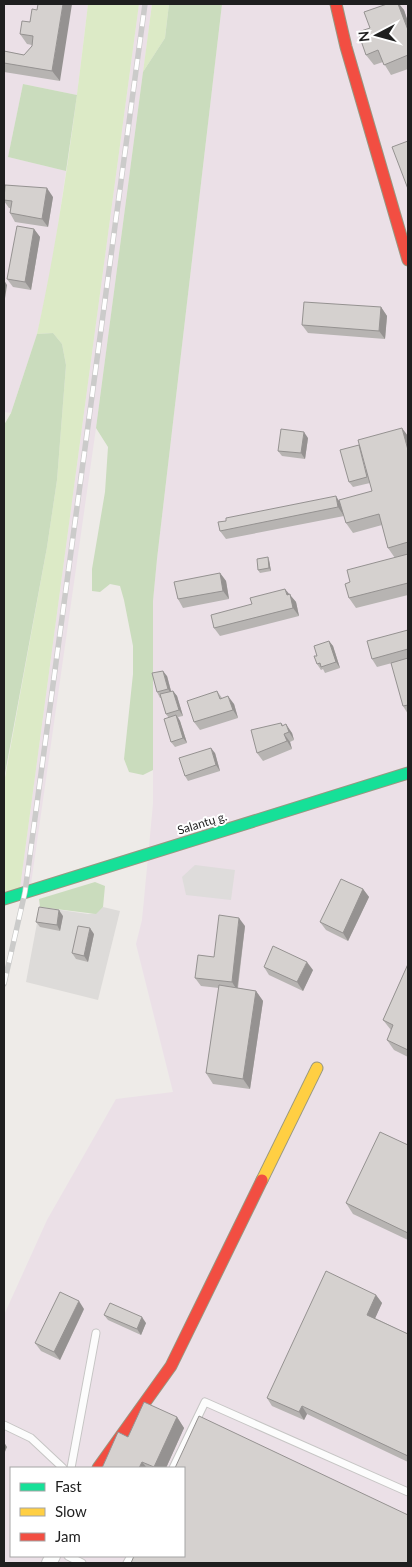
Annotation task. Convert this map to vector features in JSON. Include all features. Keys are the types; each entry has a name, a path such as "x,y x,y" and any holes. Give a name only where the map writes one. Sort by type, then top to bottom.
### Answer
{"street":[{"path":"336,4 346,47 408,260"},
{"name":"Salantų g.","path":"4,899 408,773"},
{"path":"99,1467 171,1366 317,1068"}],"lane":[{"path":"71,1467 96,1333"},
{"path":"173,1467 205,1402 408,1492"},
{"path":"4,1425 31,1438 62,1467"},
{"path":"70,1557 82,1563"}],"shaded area":[{"path":"4,4 88,4 77,95 23,84 8,157 66,171 51,272 37,334 11,413 4,412"},
{"path":"139,4 152,4 96,428 31,884 20,888"},
{"path":"222,4 408,4 408,1563 6,1563 4,1560 4,1315 47,1220 116,1099 173,1092 136,944 142,920 153,804 153,601"},
{"path":"195,865 235,870 231,900 186,895 182,877"},
{"path":"40,907 88,914 96,913 103,907 120,911 98,1000 26,982"}],"green space":[{"path":"88,4 139,4 20,888 4,892 4,783 47,547 57,480 66,365 62,344 53,333 37,334 67,170"},
{"path":"152,4 169,4 165,38 143,72"},
{"path":"169,4 222,4 153,601 153,770 143,775 129,772 124,759 133,674 133,646 124,600 120,586 110,584 100,592 92,591 92,569 105,492 108,447 96,428 143,72 165,38"},
{"path":"23,84 77,95 66,171 8,157"},
{"path":"53,333 62,344 66,365 57,480 47,547 4,779 4,425 11,413 37,334"},
{"path":"95,882 105,886 103,907 96,914 40,907 39,899"}],"building":[{"path":"38,4 63,4 52,71 4,63 4,51 24,55 32,46 33,36 20,34 22,21 30,22 32,9 37,10"},
{"path":"387,4 398,4 408,30 408,55 384,65 378,50 366,55 358,32 370,28 364,12"},
{"path":"408,141 408,189 392,147"},
{"path":"5,185 47,188 42,219 10,213 12,201 4,200"},
{"path":"17,226 34,229 25,282 7,279"},
{"path":"304,302 381,307 379,331 302,325"},
{"path":"402,428 408,450 408,542 388,548 379,514 346,523 339,500 372,491 358,440"},
{"path":"281,429 304,432 301,453 278,451"},
{"path":"359,445 367,477 349,482 340,450"},
{"path":"336,496 338,507 220,531 218,522 226,521 226,518"},
{"path":"408,554 408,583 349,598 345,584 350,582 347,570"},
{"path":"268,557 269,568 258,570 257,559"},
{"path":"220,573 223,591 178,599 174,582"},
{"path":"285,589 287,595 290,594 293,608 214,628 211,615 252,604 250,598"},
{"path":"408,630 408,649 372,659 367,641"},
{"path":"329,641 336,662 321,667 320,663 317,664 314,656 317,656 314,646"},
{"path":"408,658 408,705 403,706 391,663"},
{"path":"163,671 168,689 157,692 152,673"},
{"path":"173,691 179,710 166,714 160,694"},
{"path":"217,691 220,699 228,696 233,710 194,722 187,701"},
{"path":"176,715 183,738 171,742 164,719"},
{"path":"281,723 282,726 286,724 289,732 284,734 287,741 257,753 251,730"},
{"path":"211,748 216,765 185,776 179,758"},
{"path":"341,879 363,889 343,933 320,922"},
{"path":"39,907 59,910 57,925 36,922"},
{"path":"219,915 239,918 232,982 195,978 198,955 214,957"},
{"path":"78,926 90,928 84,956 72,953"},
{"path":"273,946 307,962 297,982 264,967"},
{"path":"408,964 408,1050 387,1040 393,1025 383,1020"},
{"path":"219,985 256,991 243,1079 206,1073"},
{"path":"380,1132 408,1145 408,1233 346,1203"},
{"path":"326,1271 376,1295 367,1315 408,1334 408,1456 302,1406 299,1412 267,1398"},
{"path":"60,1292 79,1301 54,1352 35,1343"},
{"path":"110,1303 142,1317 137,1329 104,1315"},
{"path":"144,1402 177,1417 154,1467 142,1462 140,1467 102,1467 118,1432 128,1437"},
{"path":"199,1416 408,1515 408,1563 131,1563 134,1557 185,1557 185,1467 175,1467"}],"railway":[{"path":"4,984 25,892 145,4"}],"traffic: fast":[{"path":"4,899 408,773"}],"traffic: slow":[{"path":"262,1180 317,1068"}],"traffic: jam":[{"path":"336,4 346,47 408,260"},
{"path":"99,1467 171,1366 262,1180"}]}
